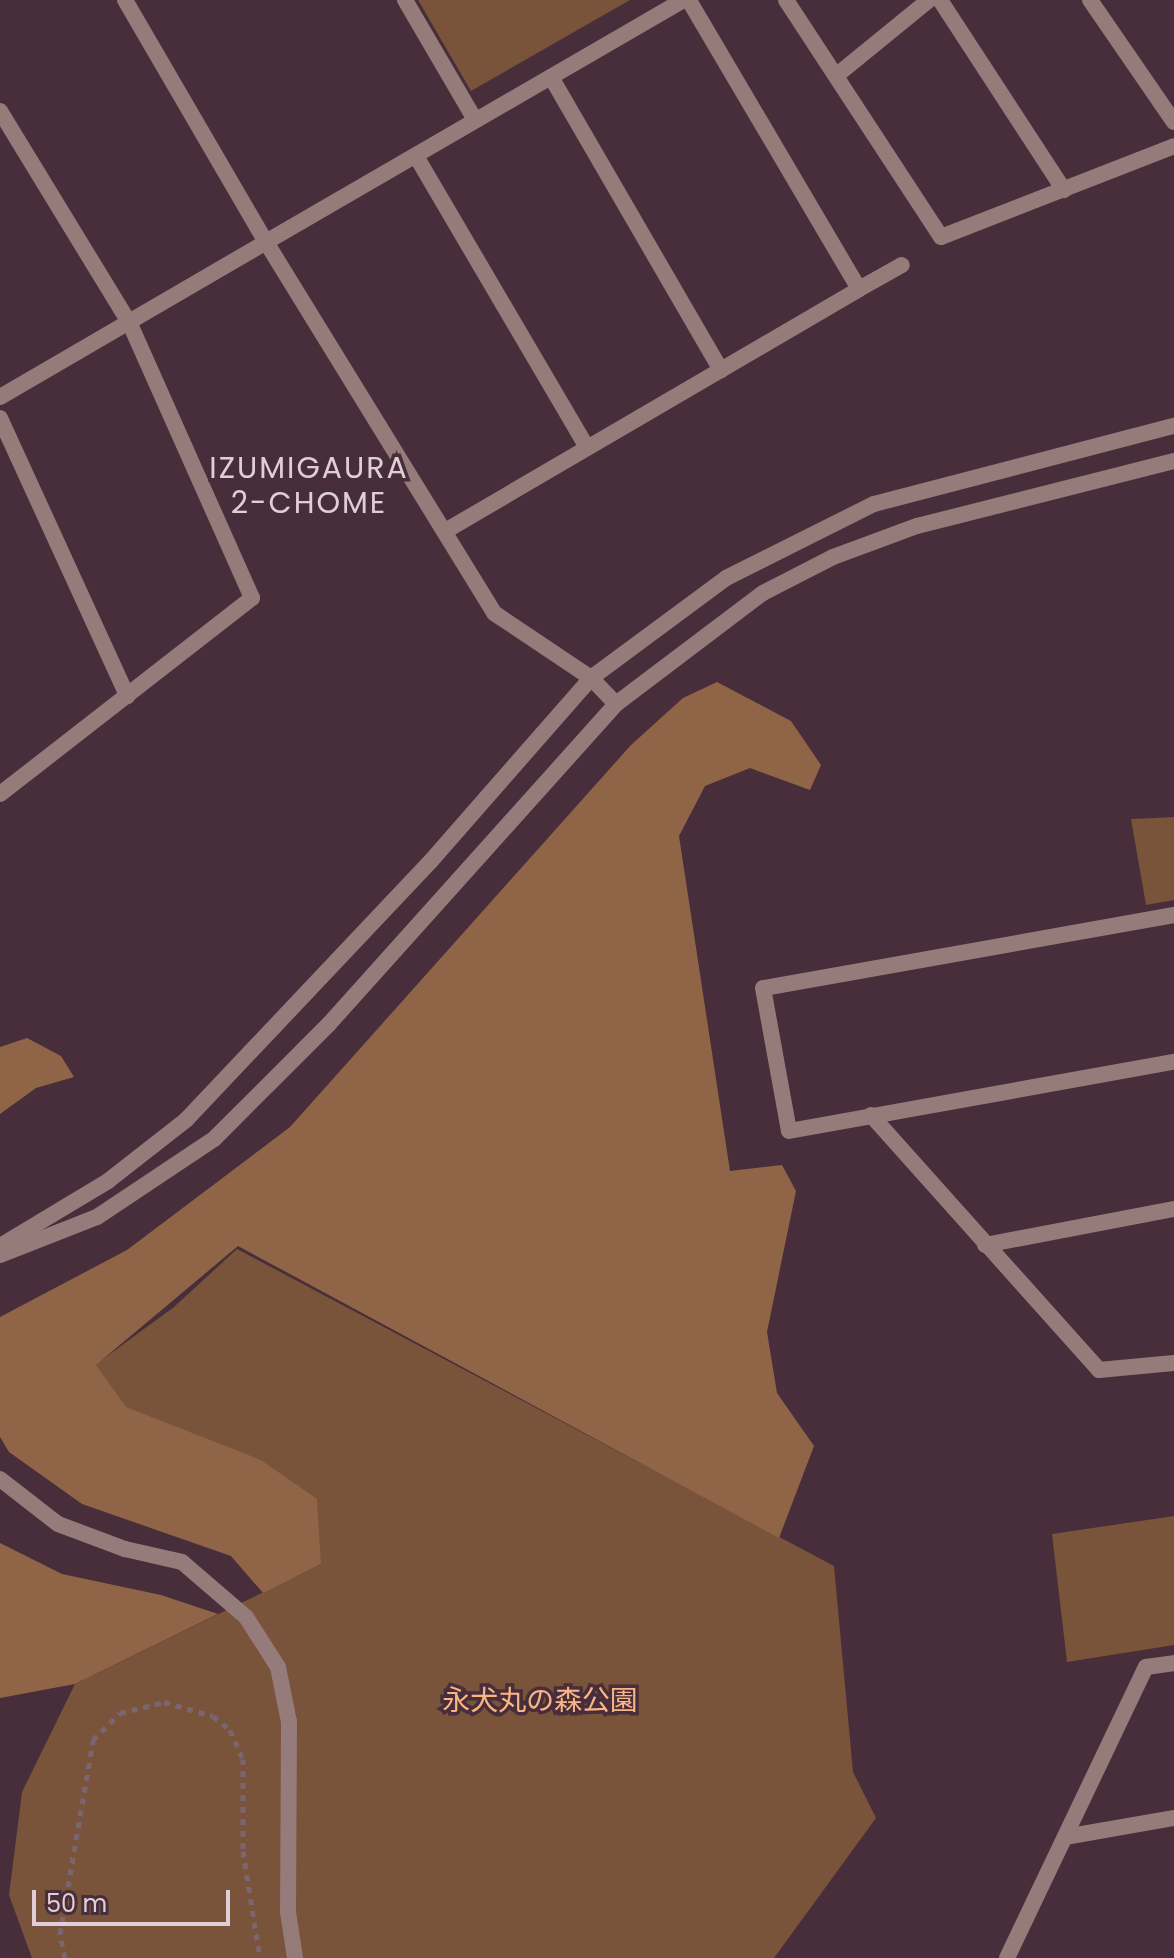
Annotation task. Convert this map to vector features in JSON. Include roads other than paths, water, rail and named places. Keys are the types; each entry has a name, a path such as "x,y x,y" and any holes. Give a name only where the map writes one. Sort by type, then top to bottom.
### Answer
{"street":[{"path":"125,0 266,242 447,530 494,613 591,678 616,704"},
{"path":"405,0 475,120"},
{"path":"0,397 686,0 859,289"},
{"path":"786,0 941,237 1174,146"},
{"path":"837,75 929,0"},
{"path":"940,0 1064,190"},
{"path":"1090,0 1174,122"},
{"path":"551,77 721,370"},
{"path":"0,111 130,324 252,598 1,791"},
{"path":"416,156 587,448"},
{"path":"447,530 902,265"},
{"path":"0,418 127,696"},
{"path":"0,1246 108,1181 186,1120 430,862 591,678 726,578 874,504 1174,426"},
{"path":"0,1255 97,1217 214,1139 309,1046 616,704 763,593 833,557 917,526 1174,461"},
{"path":"1174,915 763,988 789,1131 1174,1062"},
{"path":"871,1115 1099,1370 1174,1363"},
{"path":"985,1245 1174,1209"},
{"path":"0,1479 58,1524 125,1549 182,1562 246,1617 278,1667 289,1722 288,1912 295,1958"},
{"path":"1007,1958 1146,1667 1174,1663"},
{"path":"1065,1837 1174,1818"}],"district":[{"name":"IZUMIGAURA 2-CHOME","path":"309,485"}],"park label":[{"name":"永犬丸の森公園","path":"540,1701"}]}
